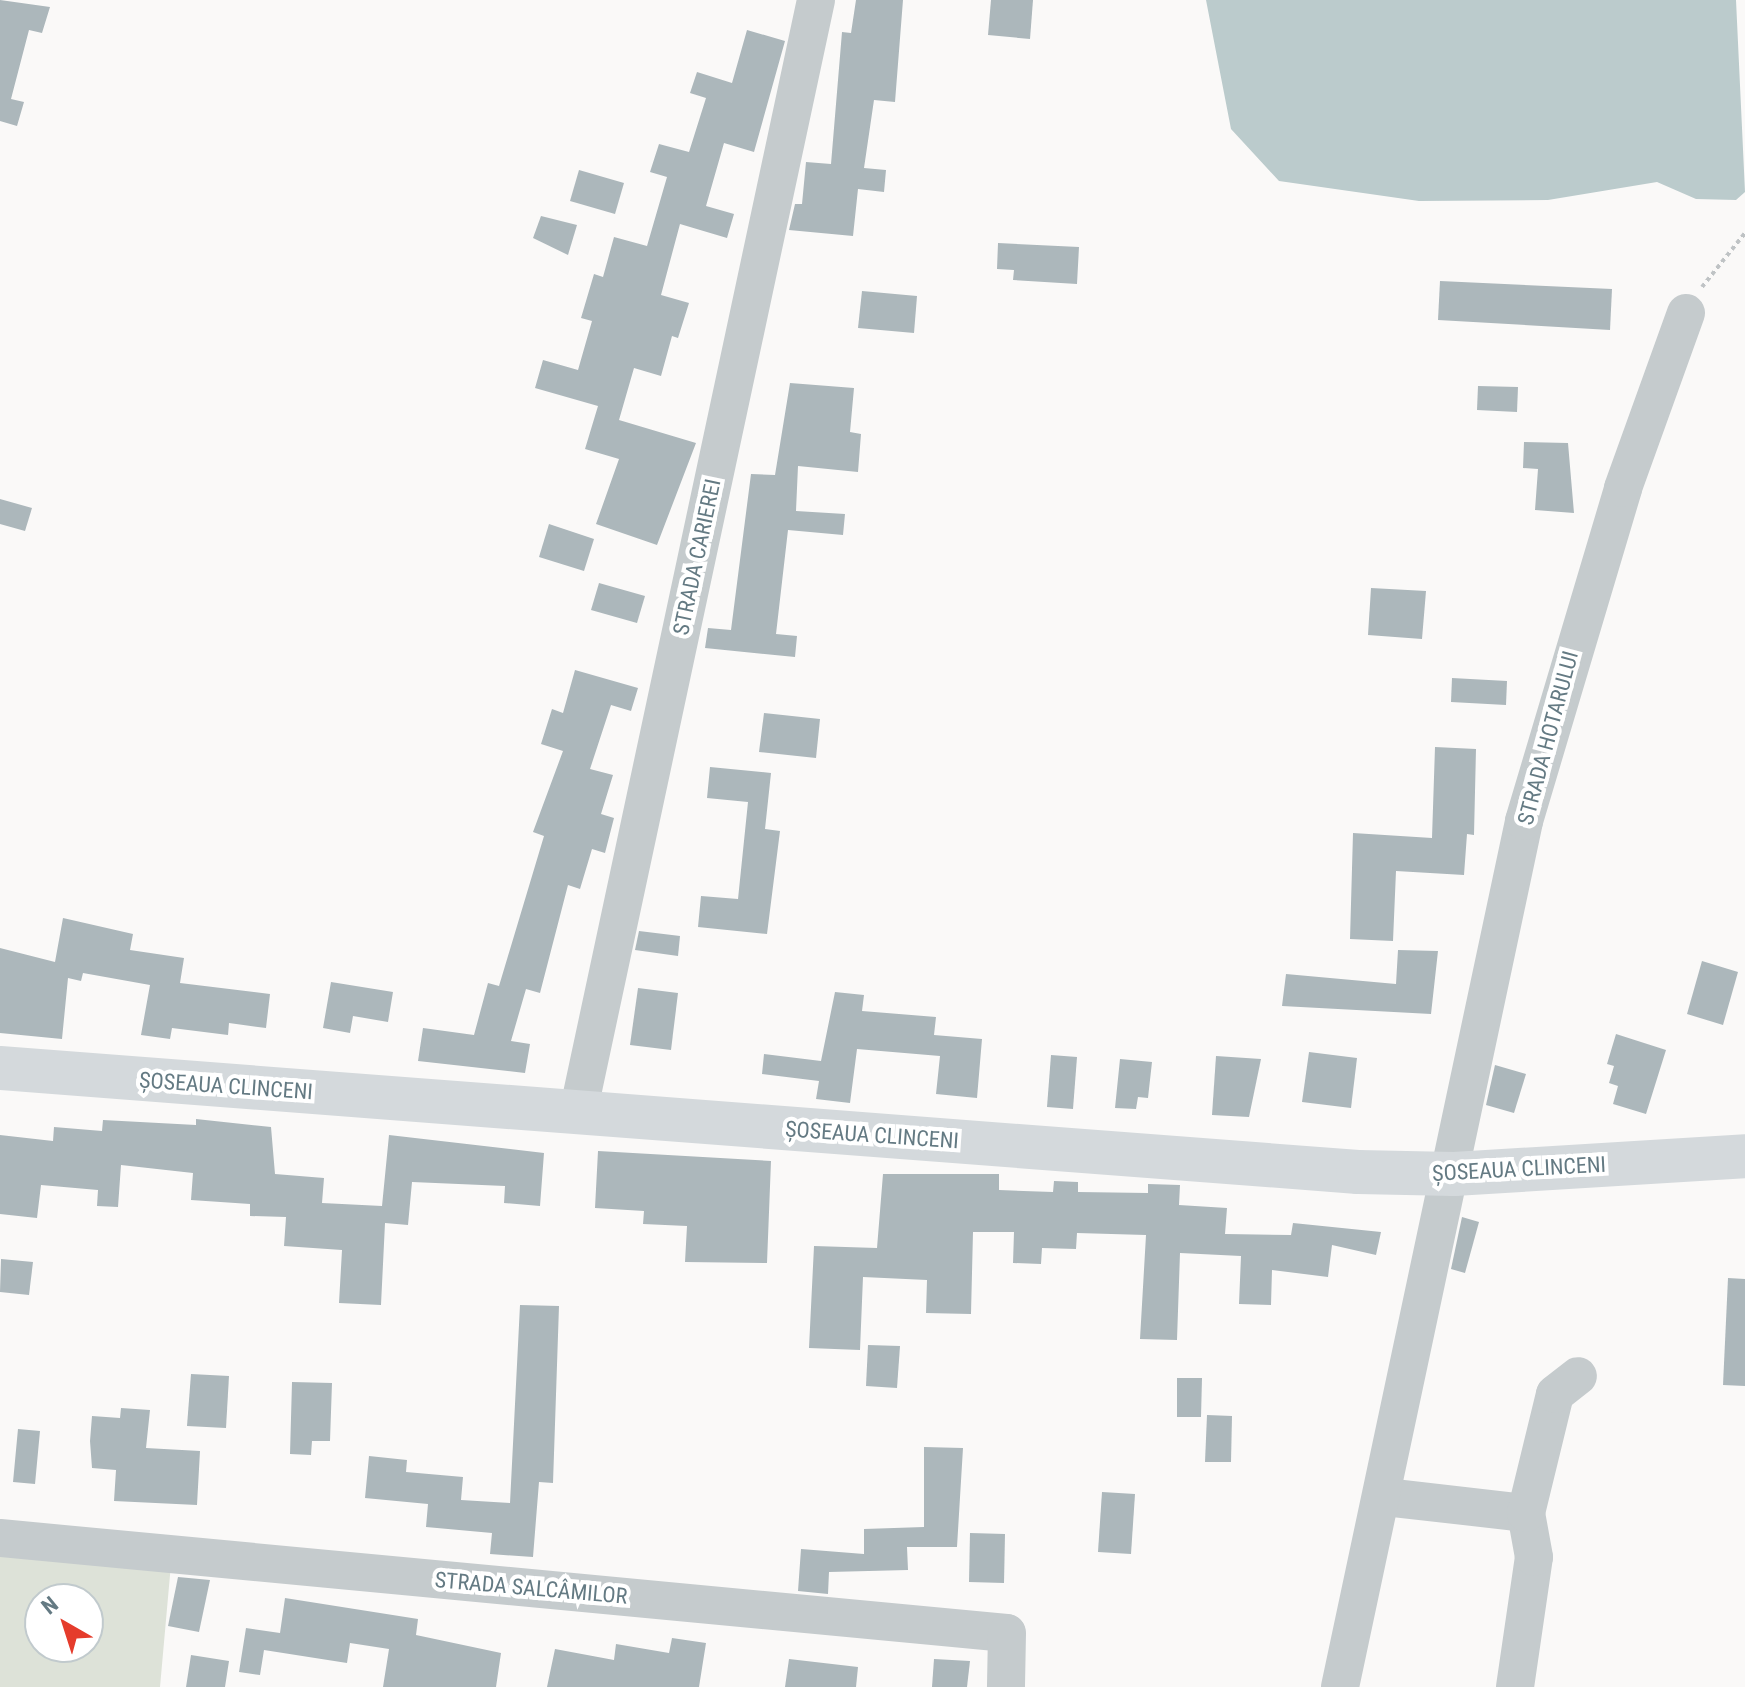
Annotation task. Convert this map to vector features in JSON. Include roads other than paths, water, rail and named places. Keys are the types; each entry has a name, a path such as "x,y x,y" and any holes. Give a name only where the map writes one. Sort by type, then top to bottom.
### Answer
{"main road":[{"name":"ȘOSEAUA CLINCENI","path":"0,1068 578,1113 1454,1174 1745,1156"}],"street":[{"name":"STRADA CARIEREI","path":"578,1113 816,0"},
{"name":"STRADA HOTARULUI","path":"1340,1687 1385,1497 1454,1174 1524,821 1590,589 1686,313"},
{"path":"1515,1687 1534,1557 1526,1513 1555,1394 1578,1376"},
{"path":"1385,1497 1526,1513"},
{"name":"STRADA SALCÂMILOR","path":"0,1538 1007,1633 1006,1687"}]}
